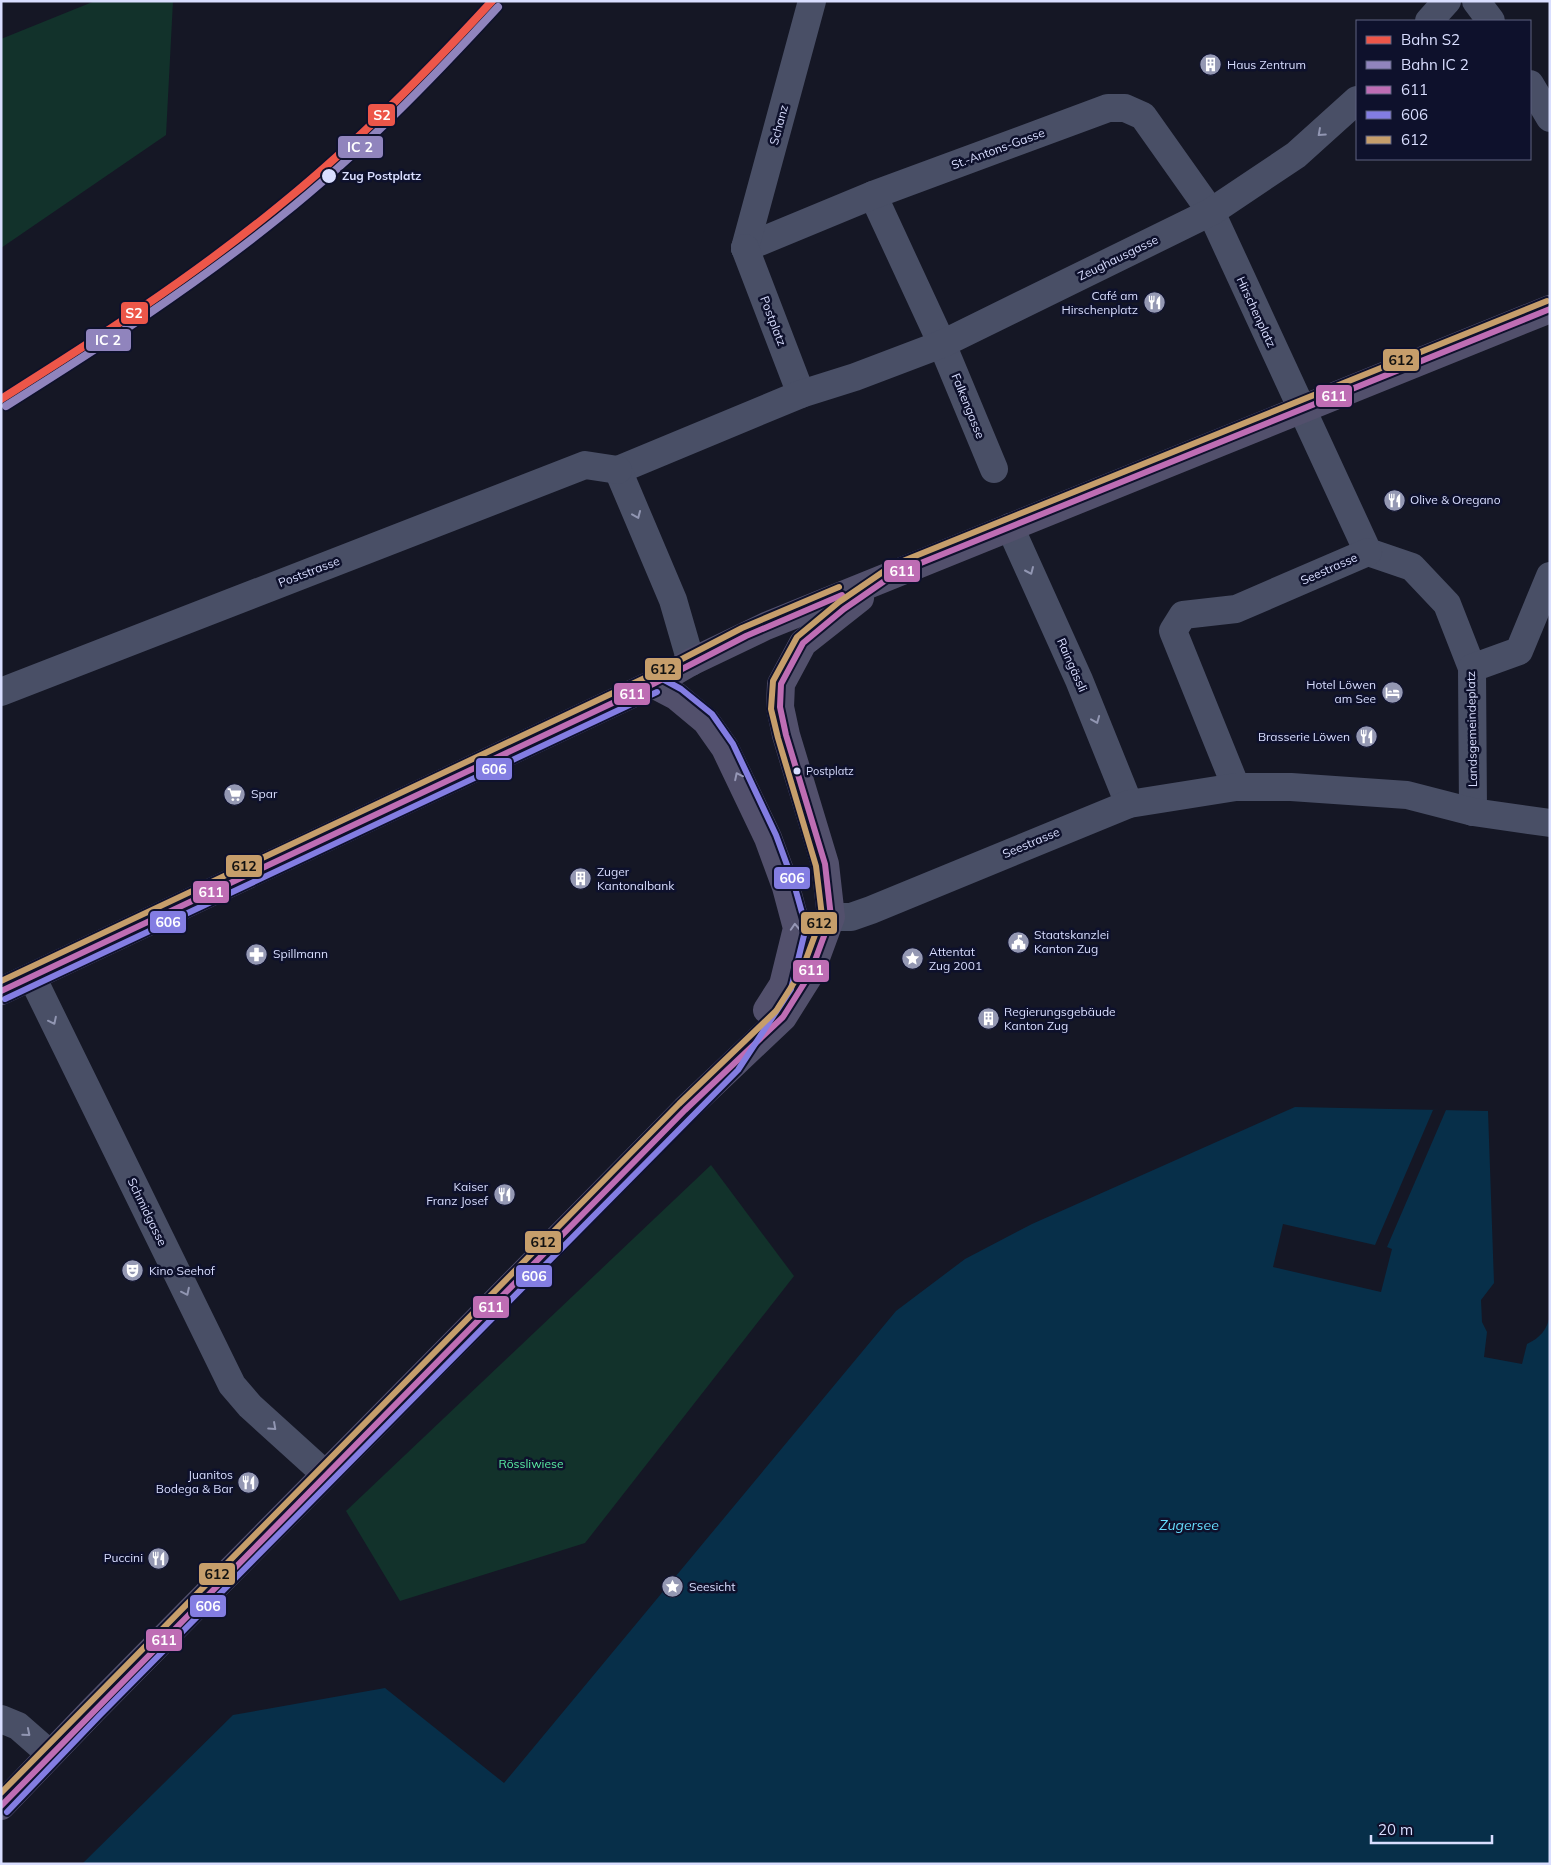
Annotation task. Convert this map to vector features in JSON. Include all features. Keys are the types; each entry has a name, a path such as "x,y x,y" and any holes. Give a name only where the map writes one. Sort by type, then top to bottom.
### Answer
{"main road":[{"path":"1,991 653,684 691,662 766,626 1550,309"},
{"path":"1,1806 325,1474 732,1064 783,1017 810,974 831,917 825,864 780,707 782,684 803,643 844,609 896,573"},
{"path":"653,684 676,696 706,721 725,748 768,838 786,887 797,928 783,985 732,1064"}],"street":[{"name":"Schanz","path":"744,248 812,1"},
{"path":"1430,20 1447,1"},
{"path":"1476,1 1490,20"},
{"path":"1531,86 1550,118"},
{"name":"Zeughausgasse","path":"801,394 856,377 942,344 1211,212 1296,156 1356,101"},
{"name":"St.-Antons-Gasse","path":"744,248 873,195 1108,108 1125,108 1143,116 1211,212"},
{"path":"873,195 942,344"},
{"name":"Hirschenplatz","path":"1211,212 1301,411"},
{"name":"Postplatz","path":"744,248 801,394"},
{"name":"Falkengasse","path":"942,344 994,469"},
{"path":"691,662 673,600 618,470 801,394"},
{"path":"1301,411 1368,552"},
{"name":"Poststrasse","path":"1,692 585,465 618,470"},
{"name":"Raingässli","path":"1010,527 1079,680 1130,804"},
{"name":"Landsgemeindeplatz","path":"1368,552 1412,567 1447,604 1472,668 1473,812"},
{"name":"Seestrasse","path":"1236,787 1173,631 1183,615 1236,609 1368,552"},
{"path":"1472,668 1519,651 1550,576"},
{"name":"Seestrasse","path":"831,917 851,917 871,910 1130,804 1236,787 1291,787 1407,795 1473,812 1550,823"},
{"name":"Schmidgasse","path":"32,977 232,1385 250,1406 325,1474"},
{"path":"1,1719 18,1726 50,1754"}],"green space":[{"path":"95,1 173,1 166,135 1,248 1,39"},
{"name":"Rössliwiese","path":"711,1165 794,1276 585,1543 400,1601 346,1511"}],"water":[{"name":"Zugersee","path":"1295,1107 1488,1111 1494,1283 1481,1300 1482,1322 1487,1332 1484,1357 1522,1364 1527,1344 1543,1332 1550,1314 1550,1864 82,1864 233,1715 385,1688 504,1783 896,1311 965,1259 1032,1224"}],"pier":[{"path":"1433,1110 1446,1110 1387,1247 1392,1249 1381,1292 1273,1267 1283,1224 1375,1245"}],"rail line":[{"name":"S2","path":"1,399 175,285 274,210 360,136 492,1"}],"transit line":[{"path":"6,406 146,316 214,268 280,217 338,168 393,116 498,7"},
{"name":"612","path":"1,1793 679,1104 776,1011 802,970 822,916 816,866 771,709 773,681 797,637 839,602 893,565 1547,301"},
{"name":"611","path":"1,1806 685,1110 783,1017 810,974 831,917 825,864 786,735 780,707 781,684 803,643 844,609 896,573 1550,309"},
{"name":"612","path":"1,981 649,676 742,628 839,587"},
{"name":"611","path":"1,991 653,684 746,636 842,595"},
{"name":"606","path":"7,1812 100,1715 738,1070 791,989 806,927 794,884 776,835 733,744 712,714 681,689 657,676"},
{"name":"606","path":"5,999 657,692"}],"place":[{"name":"Haus Zentrum","path":"1211,65"},
{"name":"Zug Postplatz","path":"329,176"},
{"name":"Café am Hirschenplatz","path":"1154,303"},
{"name":"Olive & Oregano","path":"1394,500"},
{"name":"Hotel Löwen am See","path":"1392,692"},
{"name":"Brasserie Löwen","path":"1366,737"},
{"name":"Postplatz","path":"797,771"},
{"name":"Spar","path":"235,794"},
{"name":"Zuger Kantonalbank","path":"581,879"},
{"name":"Staatskanzlei Kanton Zug","path":"1018,942"},
{"name":"Spillmann","path":"257,954"},
{"name":"Attentat Zug 2001","path":"913,959"},
{"name":"Regierungsgebäude Kanton Zug","path":"988,1019"},
{"name":"Kaiser Franz Josef","path":"504,1194"},
{"name":"Kino Seehof","path":"133,1271"},
{"name":"Juanitos Bodega & Bar","path":"249,1482"},
{"name":"Puccini","path":"159,1558"},
{"name":"Seesicht","path":"673,1587"}]}
